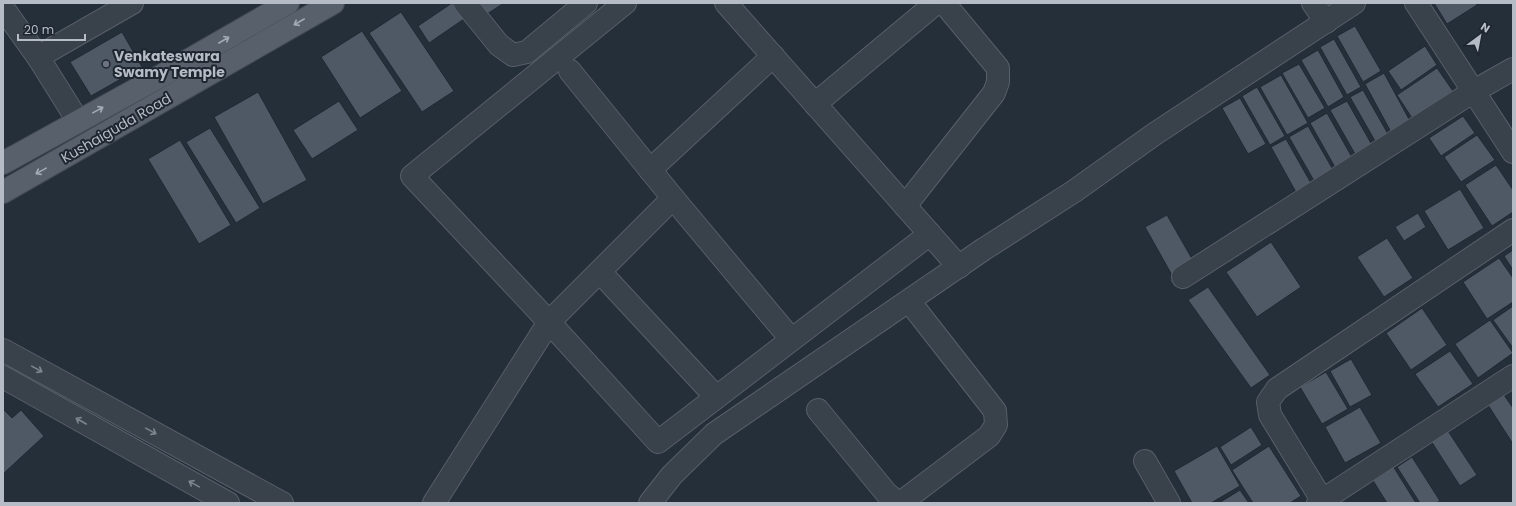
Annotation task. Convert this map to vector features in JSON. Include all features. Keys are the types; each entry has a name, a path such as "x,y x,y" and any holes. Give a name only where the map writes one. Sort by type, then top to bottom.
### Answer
{"main road":[{"name":"Kushaiguda Road","path":"3,163 288,3"},
{"name":"Kushaiguda Road","path":"3,192 333,3"}],"street":[{"path":"38,57 132,3"},
{"path":"465,3 499,45 513,55 527,52 586,3"},
{"path":"625,3 412,176 549,322 658,442 930,234"},
{"path":"726,3 959,267"},
{"path":"815,104 936,3"},
{"path":"905,206 994,93 998,82 998,68 944,3"},
{"path":"1312,3 1326,22"},
{"path":"650,503 672,475 714,434 959,267 1073,192 1156,133 1354,3"},
{"path":"1416,3 1513,152"},
{"path":"3,8 38,57 78,121"},
{"path":"650,170 773,56"},
{"path":"1183,277 1474,91 1513,69"},
{"path":"570,71 673,198 791,339"},
{"path":"434,503 549,322 673,198"},
{"path":"1513,230 1277,390 1268,402 1270,415 1320,502 1513,376"},
{"path":"600,272 716,397"},
{"path":"818,410 893,502 903,501 988,436 996,425 995,411 909,301"},
{"path":"3,350 282,503"},
{"path":"3,377 228,503"},
{"path":"1145,461 1169,503"}],"building":[{"path":"452,3 464,19 429,43 418,26"},
{"path":"471,3 504,3 481,18"},
{"path":"1434,3 1476,3 1477,5 1447,24"},
{"path":"401,12 454,91 422,112 369,33"},
{"path":"1355,26 1381,71 1363,82 1337,36"},
{"path":"362,31 402,91 360,118 321,57"},
{"name":"Venkateswara Swamy Temple","path":"122,32 142,67 91,96 70,62"},
{"path":"1334,39 1361,87 1347,95 1320,47"},
{"path":"1425,46 1437,65 1401,90 1388,71"},
{"path":"1318,50 1344,97 1328,107 1301,60"},
{"path":"1299,64 1325,108 1308,118 1282,73"},
{"path":"1437,68 1453,91 1412,118 1397,95"},
{"path":"1384,73 1410,121 1391,132 1365,84"},
{"path":"1281,75 1308,123 1287,135 1260,87"},
{"path":"1257,87 1285,136 1270,145 1242,96"},
{"path":"1363,90 1388,134 1375,141 1350,97"},
{"path":"258,92 307,180 263,204 214,117"},
{"path":"1240,98 1266,144 1248,154 1222,108"},
{"path":"339,101 358,130 312,159 293,130"},
{"path":"1347,101 1372,145 1355,154 1330,110"},
{"path":"1327,113 1353,159 1336,169 1310,123"},
{"path":"1463,116 1475,133 1441,156 1429,138"},
{"path":"1308,126 1336,175 1317,186 1289,137"},
{"path":"210,128 260,208 236,223 186,142"},
{"path":"1477,135 1495,160 1461,182 1444,157"},
{"path":"1286,139 1312,185 1297,194 1271,147"},
{"path":"180,140 231,225 199,244 148,159"},
{"path":"1496,165 1513,190 1513,212 1492,226 1465,185"},
{"path":"1460,189 1484,228 1448,250 1424,211"},
{"path":"1418,213 1426,227 1404,241 1395,227"},
{"path":"1167,215 1195,264 1173,277 1145,227"},
{"path":"1387,238 1413,278 1384,297 1357,257"},
{"path":"1271,242 1301,287 1257,317 1226,272"},
{"path":"1513,250 1513,270 1504,256"},
{"path":"1499,258 1513,278 1513,302 1487,319 1463,282"},
{"path":"1208,287 1270,375 1251,388 1188,300"},
{"path":"1513,306 1513,348 1493,320"},
{"path":"1422,308 1447,345 1411,370 1386,333"},
{"path":"1490,320 1513,353 1478,378 1455,344"},
{"path":"1450,351 1473,384 1438,407 1415,374"},
{"path":"1351,359 1372,395 1350,407 1330,371"},
{"path":"1326,372 1348,409 1322,424 1300,387"},
{"path":"1504,395 1513,408 1513,444 1488,405"},
{"path":"1360,407 1381,443 1345,463 1325,427"},
{"path":"3,409 12,418 21,410 44,436 3,474"},
{"path":"1251,427 1262,445 1231,465 1220,447"},
{"path":"1448,431 1477,475 1460,486 1431,441"},
{"path":"1217,446 1240,486 1211,503 1192,503 1174,471"},
{"path":"1269,446 1301,496 1290,503 1253,503 1232,470"},
{"path":"1412,457 1440,501 1436,503 1420,503 1397,467"},
{"path":"1393,466 1416,503 1387,503 1372,479"},
{"path":"1240,490 1249,503 1219,503"}],"place":[{"name":"Venkateswara Swamy Temple","path":"106,64"}]}
